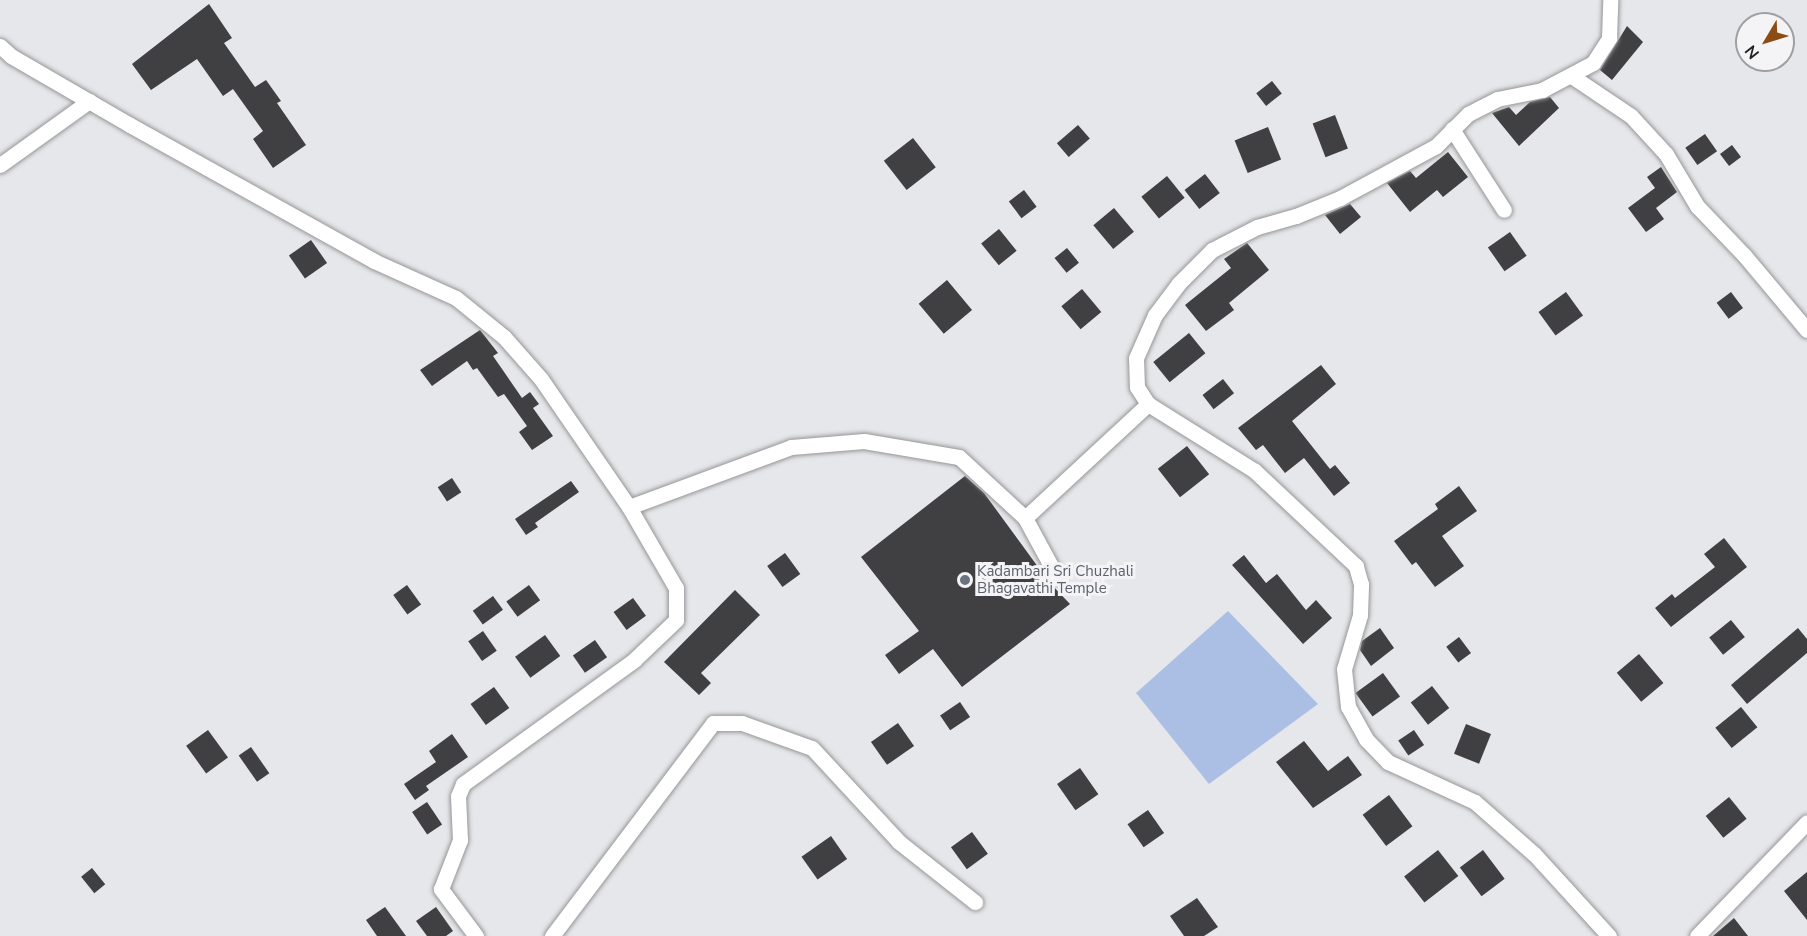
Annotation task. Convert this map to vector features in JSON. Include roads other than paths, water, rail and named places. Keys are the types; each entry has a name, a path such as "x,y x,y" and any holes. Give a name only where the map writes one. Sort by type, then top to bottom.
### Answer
{"street":[{"path":"1609,936 1534,854 1475,802 1388,762 1365,739 1348,706 1344,669 1360,615 1361,584 1356,566 1255,471 1148,404 1137,387 1136,358 1155,315 1179,283 1212,250 1257,227 1296,216 1340,198 1436,146 1468,114 1497,99 1542,90 1573,77 1593,63 1610,38 1610,0"},
{"path":"0,46 89,101 374,261 456,298 504,337 541,380 629,507 676,588 676,620 634,660 463,784 458,796 460,840 441,890 476,936"},
{"path":"1573,77 1631,116 1666,154 1697,206 1744,255 1807,330"},
{"path":"0,165 89,101"},
{"path":"1452,129 1504,210"},
{"path":"1025,518 1148,404"},
{"path":"629,507 791,447 864,441 959,457 1025,518 1057,577"},
{"path":"552,936 713,723 742,723 813,748 899,842 975,902"},
{"path":"1697,936 1807,822"}],"water":[{"path":"1228,611 1318,704 1209,784 1136,693"}],"place":[{"name":"Kadambari Sri Chuzhali Bhagavathi Temple","path":"965,580"}]}
